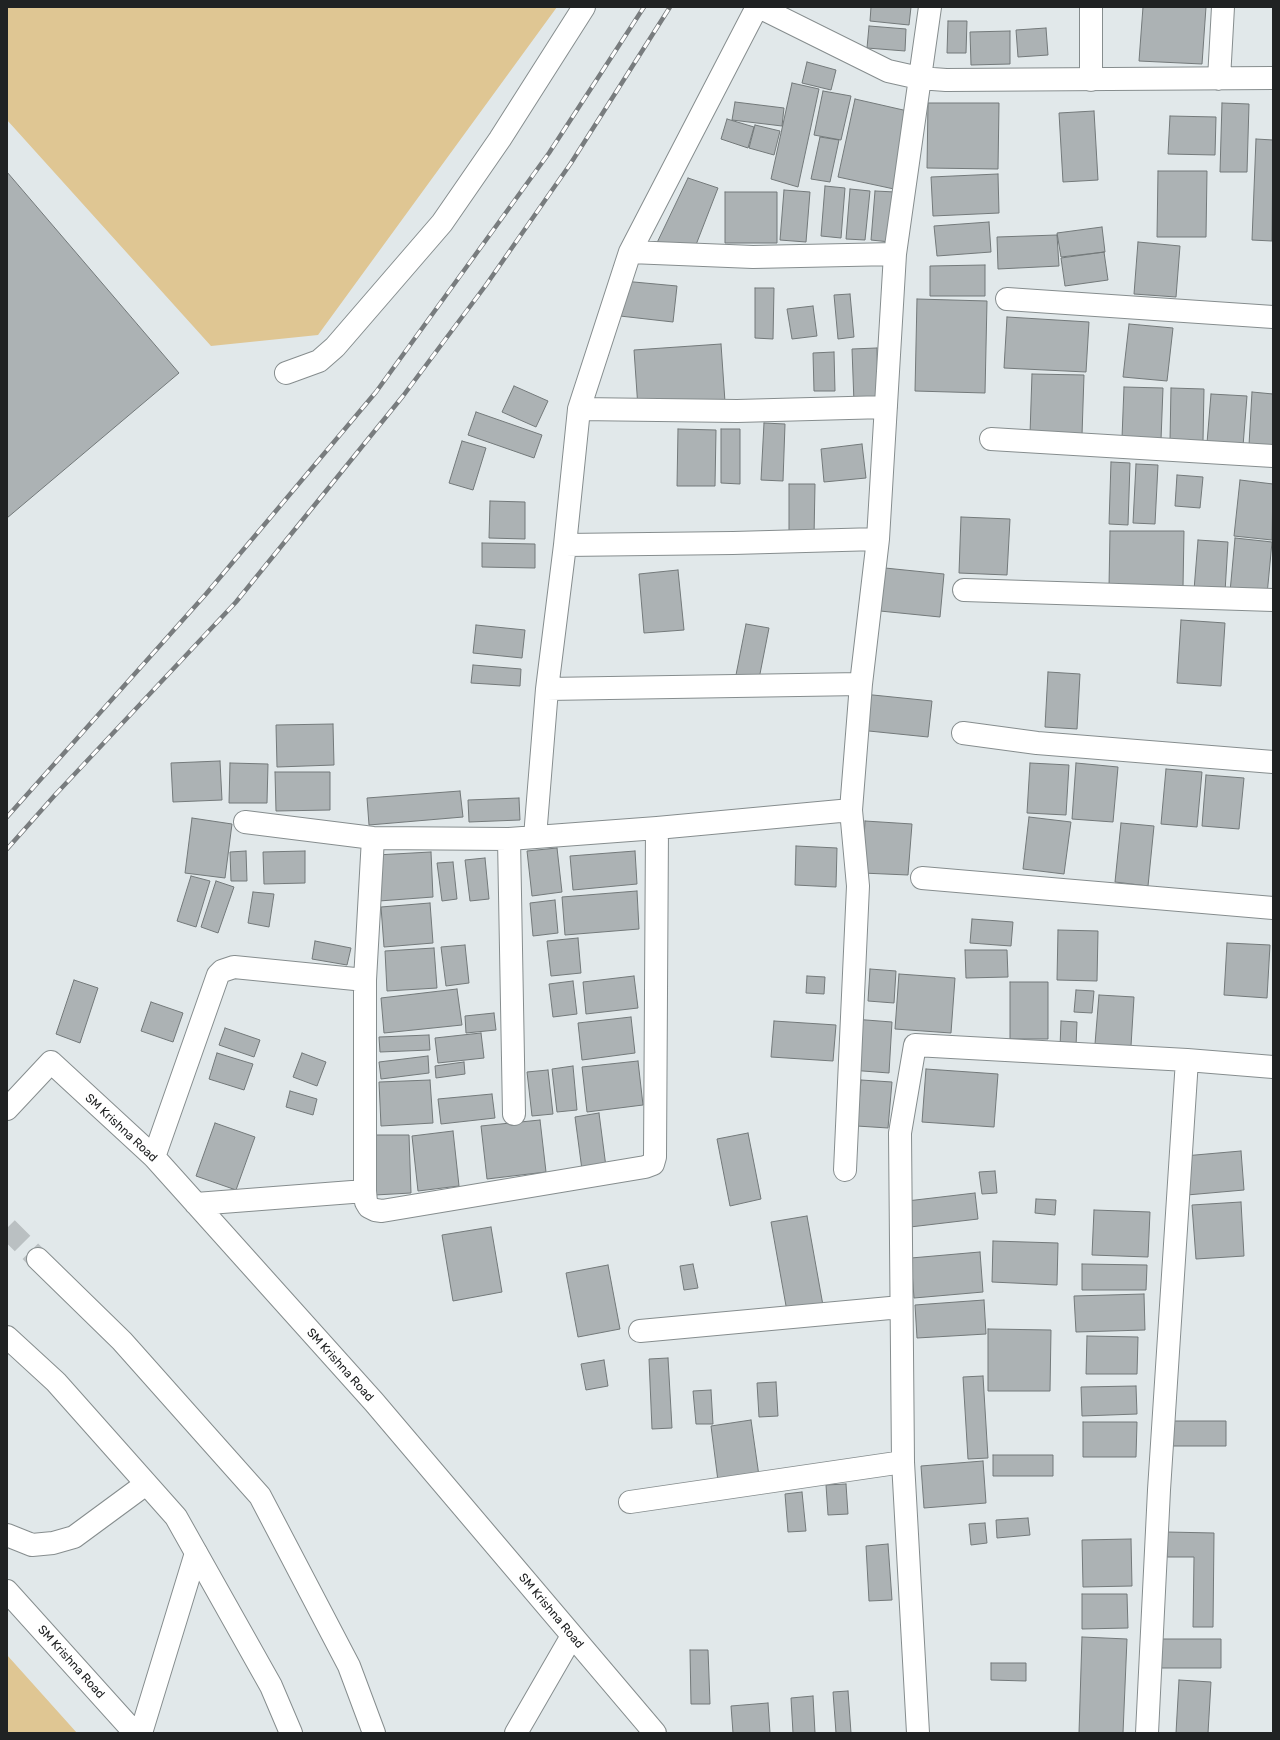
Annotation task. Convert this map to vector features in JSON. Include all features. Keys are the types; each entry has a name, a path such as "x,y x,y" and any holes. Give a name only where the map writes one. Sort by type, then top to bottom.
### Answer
{"main road":[{"path":"286,373 319,360 335,347 442,223 500,139 584,7"},
{"path":"535,837 547,689 565,545 579,409 630,252 758,7 888,71 919,78 946,80 1091,80 1273,78"},
{"path":"845,1170 858,886 851,810 861,684 878,539 895,254 930,7"},
{"path":"1091,7 1091,80"},
{"path":"1219,79 1224,7"},
{"path":"630,252 753,257 895,254"},
{"path":"1006,298 1273,317"},
{"path":"579,409 737,411 886,407"},
{"path":"991,438 1273,456"},
{"path":"565,545 733,543 878,539"},
{"path":"964,590 1273,600"},
{"path":"547,689 861,684"},
{"path":"963,733 1037,743 1273,762"},
{"path":"245,822 373,838 508,839 657,828 851,810"},
{"path":"373,838 365,980 365,1190 366,1202 369,1207 374,1210 382,1211 645,1167 653,1164 655,1149 657,828"},
{"path":"508,839 514,1114"},
{"path":"922,878 1273,908"},
{"path":"154,1157 218,975 222,971 234,967 365,980"},
{"path":"918,1733 903,1462 901,1307 900,1133 914,1045 1187,1060 1273,1067"},
{"path":"1148,1733 1159,1490 1187,1060"},
{"name":"SM Krishna Road","path":"7,1109 51,1062 154,1157 374,1402 655,1733"},
{"path":"196,1204 365,1190"},
{"path":"38,1259 122,1340 260,1496 349,1666 374,1733"},
{"path":"640,1331 901,1307"},
{"path":"7,1337 56,1382 176,1517 271,1686 291,1733"},
{"path":"630,1502 903,1462"},
{"path":"7,1534 32,1545 53,1543 74,1537 146,1484"},
{"path":"141,1733 196,1553"},
{"name":"SM Krishna Road","path":"7,1591 135,1733"},
{"path":"516,1733 572,1636"}],"shaded area":[{"path":"7,7 557,7 318,335 211,346 7,120"},
{"path":"7,1655 77,1733 7,1733"}],"building":[{"path":"871,7 911,7 909,25 870,21"},
{"path":"1143,7 1206,7 1202,64 1139,61"},
{"path":"948,21 967,21 966,53 947,53"},
{"path":"869,26 906,29 905,51 867,48"},
{"path":"1046,28 1048,55 1018,57 1016,30"},
{"path":"1010,31 1010,64 971,65 970,32"},
{"path":"807,62 836,70 831,90 802,83"},
{"path":"792,83 819,89 798,187 771,179"},
{"path":"823,91 851,96 841,140 814,135"},
{"path":"855,99 912,112 894,189 838,177"},
{"path":"735,102 784,108 782,126 732,120"},
{"path":"928,103 999,103 998,169 927,168"},
{"path":"1222,103 1249,104 1247,172 1220,172"},
{"path":"1094,111 1098,180 1063,182 1059,113"},
{"path":"1170,116 1216,117 1215,155 1168,154"},
{"path":"727,119 754,127 748,148 721,139"},
{"path":"755,125 780,131 774,155 749,148"},
{"path":"820,137 839,140 830,182 811,179"},
{"path":"1256,139 1273,140 1272,241 1252,240"},
{"path":"1158,171 1207,171 1206,237 1157,237"},
{"path":"7,172 179,373 7,518"},
{"path":"998,174 999,213 933,216 931,177"},
{"path":"688,178 718,188 694,250 654,249"},
{"path":"825,186 845,188 841,238 821,236"},
{"path":"850,189 870,191 865,240 846,239"},
{"path":"784,190 810,192 806,242 780,240"},
{"path":"875,191 895,192 890,242 871,240"},
{"path":"725,192 777,192 777,243 725,243"},
{"path":"989,222 991,252 937,256 934,226"},
{"path":"1102,227 1105,252 1061,257 1057,233"},
{"path":"1057,235 1059,266 998,269 997,237"},
{"path":"1138,242 1180,246 1176,297 1134,294"},
{"path":"1104,252 1108,280 1065,286 1061,258"},
{"path":"985,265 985,296 930,296 930,266"},
{"path":"623,281 677,286 673,322 620,316"},
{"path":"755,288 774,288 773,339 755,338"},
{"path":"850,294 854,337 838,339 834,295"},
{"path":"917,299 987,301 985,393 915,391"},
{"path":"813,306 817,336 792,339 787,309"},
{"path":"1007,317 1089,322 1086,372 1004,368"},
{"path":"1129,324 1173,328 1167,381 1123,377"},
{"path":"721,344 725,402 638,408 634,350"},
{"path":"877,348 878,402 854,403 852,349"},
{"path":"834,352 835,391 814,391 813,353"},
{"path":"1032,374 1084,375 1082,435 1030,434"},
{"path":"514,386 548,401 536,427 502,412"},
{"path":"1124,387 1163,388 1161,440 1122,438"},
{"path":"1171,388 1204,389 1203,441 1170,441"},
{"path":"1252,392 1273,394 1273,446 1249,445"},
{"path":"1211,394 1247,396 1243,446 1207,443"},
{"path":"476,412 542,435 534,458 468,435"},
{"path":"764,423 785,424 783,481 761,480"},
{"path":"678,429 716,430 715,486 677,486"},
{"path":"721,429 740,429 740,484 721,483"},
{"path":"462,441 486,448 473,490 449,483"},
{"path":"862,444 866,478 824,482 821,449"},
{"path":"1111,462 1130,463 1128,525 1109,524"},
{"path":"1136,464 1158,465 1155,524 1133,523"},
{"path":"1177,475 1203,477 1200,508 1175,506"},
{"path":"1240,480 1273,484 1272,540 1234,536"},
{"path":"789,484 815,484 814,537 789,536"},
{"path":"490,501 525,502 525,539 489,538"},
{"path":"961,517 1010,519 1007,575 959,573"},
{"path":"1110,531 1184,531 1183,587 1109,587"},
{"path":"1235,538 1272,542 1267,595 1230,592"},
{"path":"1198,540 1228,542 1225,592 1194,590"},
{"path":"482,543 535,544 535,568 482,567"},
{"path":"885,568 944,574 940,617 880,611"},
{"path":"678,570 684,630 644,633 639,574"},
{"path":"1181,620 1225,623 1221,686 1177,683"},
{"path":"746,624 769,628 758,684 735,680"},
{"path":"476,625 525,630 522,658 473,653"},
{"path":"473,665 521,669 520,686 471,683"},
{"path":"1048,672 1080,674 1077,729 1045,727"},
{"path":"863,694 932,701 928,737 859,730"},
{"path":"333,724 334,765 277,767 276,725"},
{"path":"220,761 222,800 173,802 171,763"},
{"path":"230,763 268,764 267,803 229,803"},
{"path":"1030,763 1069,765 1066,815 1027,813"},
{"path":"1076,763 1118,767 1113,822 1072,819"},
{"path":"1166,769 1202,772 1197,827 1161,824"},
{"path":"275,772 330,772 330,810 276,811"},
{"path":"1206,775 1244,778 1239,829 1202,826"},
{"path":"460,791 463,817 369,825 367,798"},
{"path":"519,798 520,820 469,822 468,800"},
{"path":"1029,817 1071,822 1064,874 1023,869"},
{"path":"192,818 232,824 225,878 185,873"},
{"path":"865,821 912,824 908,875 862,873"},
{"path":"1121,823 1154,826 1148,886 1115,882"},
{"path":"796,846 837,848 836,887 795,885"},
{"path":"557,848 562,892 532,896 527,851"},
{"path":"246,851 247,881 231,881 230,852"},
{"path":"305,851 305,883 264,884 263,852"},
{"path":"635,851 637,884 573,890 570,856"},
{"path":"431,852 433,897 379,901 376,855"},
{"path":"485,858 489,899 470,901 465,860"},
{"path":"453,862 457,899 442,901 437,863"},
{"path":"191,876 210,881 196,927 177,921"},
{"path":"216,881 234,887 218,933 201,927"},
{"path":"637,891 639,929 565,935 562,897"},
{"path":"253,892 274,894 269,927 248,923"},
{"path":"555,900 558,933 533,936 530,903"},
{"path":"430,903 433,943 384,947 381,907"},
{"path":"972,919 1013,922 1011,946 970,943"},
{"path":"1058,930 1098,931 1097,981 1057,980"},
{"path":"578,938 581,973 551,976 547,941"},
{"path":"315,941 351,948 347,965 312,959"},
{"path":"1227,943 1270,945 1267,998 1224,995"},
{"path":"465,945 469,983 446,986 441,947"},
{"path":"434,948 437,988 387,991 385,951"},
{"path":"965,950 1007,950 1008,977 966,978"},
{"path":"870,969 896,971 894,1003 868,1001"},
{"path":"899,974 955,978 951,1033 895,1029"},
{"path":"634,976 638,1008 586,1014 583,982"},
{"path":"807,976 825,977 824,994 806,993"},
{"path":"74,980 98,988 80,1043 56,1034"},
{"path":"573,981 577,1014 553,1017 549,984"},
{"path":"1010,982 1048,982 1048,1039 1010,1039"},
{"path":"457,989 462,1025 384,1033 381,998"},
{"path":"1076,990 1094,991 1092,1013 1074,1012"},
{"path":"1099,995 1134,997 1131,1046 1095,1044"},
{"path":"151,1002 183,1013 173,1042 141,1031"},
{"path":"494,1013 496,1030 466,1033 465,1016"},
{"path":"631,1017 635,1053 582,1060 578,1023"},
{"path":"853,1019 892,1022 889,1073 850,1070"},
{"path":"774,1021 836,1025 833,1061 771,1057"},
{"path":"1061,1021 1077,1022 1076,1047 1060,1047"},
{"path":"225,1028 260,1040 254,1057 219,1045"},
{"path":"481,1033 484,1058 438,1063 435,1038"},
{"path":"429,1035 430,1050 380,1052 379,1037"},
{"path":"217,1053 253,1064 244,1090 209,1079"},
{"path":"302,1053 326,1062 317,1086 293,1077"},
{"path":"428,1056 429,1073 381,1079 379,1062"},
{"path":"638,1061 643,1105 587,1112 582,1067"},
{"path":"464,1062 465,1074 436,1078 435,1066"},
{"path":"573,1066 577,1110 557,1112 552,1069"},
{"path":"926,1069 998,1074 994,1127 922,1122"},
{"path":"548,1070 553,1114 532,1116 527,1072"},
{"path":"430,1080 433,1123 381,1126 379,1082"},
{"path":"861,1080 892,1082 888,1128 857,1126"},
{"path":"290,1091 317,1099 313,1115 286,1107"},
{"path":"492,1094 495,1118 441,1124 438,1099"},
{"path":"599,1113 606,1167 582,1170 575,1117"},
{"path":"540,1120 546,1172 487,1179 481,1126"},
{"path":"215,1123 255,1137 236,1190 196,1176"},
{"path":"453,1131 459,1186 418,1191 412,1136"},
{"path":"748,1133 761,1199 730,1206 717,1139"},
{"path":"372,1135 409,1135 411,1193 375,1195"},
{"path":"1241,1151 1244,1190 1187,1195 1184,1156"},
{"path":"995,1171 997,1193 982,1194 979,1172"},
{"path":"975,1193 978,1219 910,1227 907,1201"},
{"path":"1036,1199 1056,1200 1055,1215 1035,1213"},
{"path":"1241,1202 1244,1256 1196,1259 1192,1205"},
{"path":"1094,1210 1150,1212 1148,1257 1092,1255"},
{"path":"807,1216 824,1311 788,1317 771,1222"},
{"path":"491,1227 502,1292 453,1301 442,1235"},
{"path":"993,1241 1058,1243 1057,1285 992,1282"},
{"path":"980,1252 983,1292 914,1298 911,1258"},
{"path":"693,1264 698,1288 684,1290 680,1266"},
{"path":"1082,1264 1147,1265 1146,1290 1082,1290"},
{"path":"608,1265 620,1329 578,1337 566,1273"},
{"path":"1144,1294 1145,1330 1076,1332 1074,1296"},
{"path":"984,1300 986,1334 917,1338 915,1305"},
{"path":"988,1329 1051,1330 1050,1391 988,1391"},
{"path":"1087,1336 1138,1337 1137,1374 1086,1374"},
{"path":"668,1358 672,1428 652,1429 649,1359"},
{"path":"604,1360 608,1386 586,1390 581,1364"},
{"path":"983,1376 988,1458 968,1459 963,1377"},
{"path":"776,1382 778,1416 759,1417 757,1383"},
{"path":"1136,1386 1137,1414 1082,1416 1081,1387"},
{"path":"711,1390 713,1424 696,1424 693,1391"},
{"path":"751,1420 759,1476 718,1481 711,1426"},
{"path":"1167,1421 1226,1421 1226,1446 1167,1446"},
{"path":"1083,1422 1137,1422 1136,1457 1083,1457"},
{"path":"993,1455 1053,1455 1053,1476 993,1476"},
{"path":"983,1461 986,1503 924,1508 921,1466"},
{"path":"846,1484 848,1514 828,1515 826,1485"},
{"path":"802,1492 806,1531 788,1532 785,1494"},
{"path":"1028,1518 1030,1535 997,1538 996,1520"},
{"path":"985,1523 987,1543 971,1545 969,1524"},
{"path":"1167,1532 1214,1533 1213,1627 1193,1627 1194,1557 1167,1557"},
{"path":"1131,1539 1132,1586 1083,1587 1082,1540"},
{"path":"888,1544 892,1600 869,1601 866,1546"},
{"path":"1082,1594 1127,1594 1128,1628 1082,1629"},
{"path":"1082,1637 1127,1639 1123,1733 1079,1733"},
{"path":"1160,1639 1221,1639 1221,1668 1159,1668"},
{"path":"690,1650 708,1650 710,1704 691,1704"},
{"path":"991,1663 1026,1663 1026,1681 991,1680"},
{"path":"1179,1680 1211,1682 1208,1733 1176,1733"},
{"path":"848,1691 851,1733 836,1733 833,1692"},
{"path":"813,1696 815,1733 793,1733 791,1698"},
{"path":"768,1703 770,1733 733,1733 731,1706"}],"tunnel":[{"path":"7,1228 38,1259"}],"railway":[{"path":"7,817 206,594 376,392 549,153 644,7"},
{"path":"7,849 55,795 236,602 403,396 486,285 571,163 670,7"}]}
